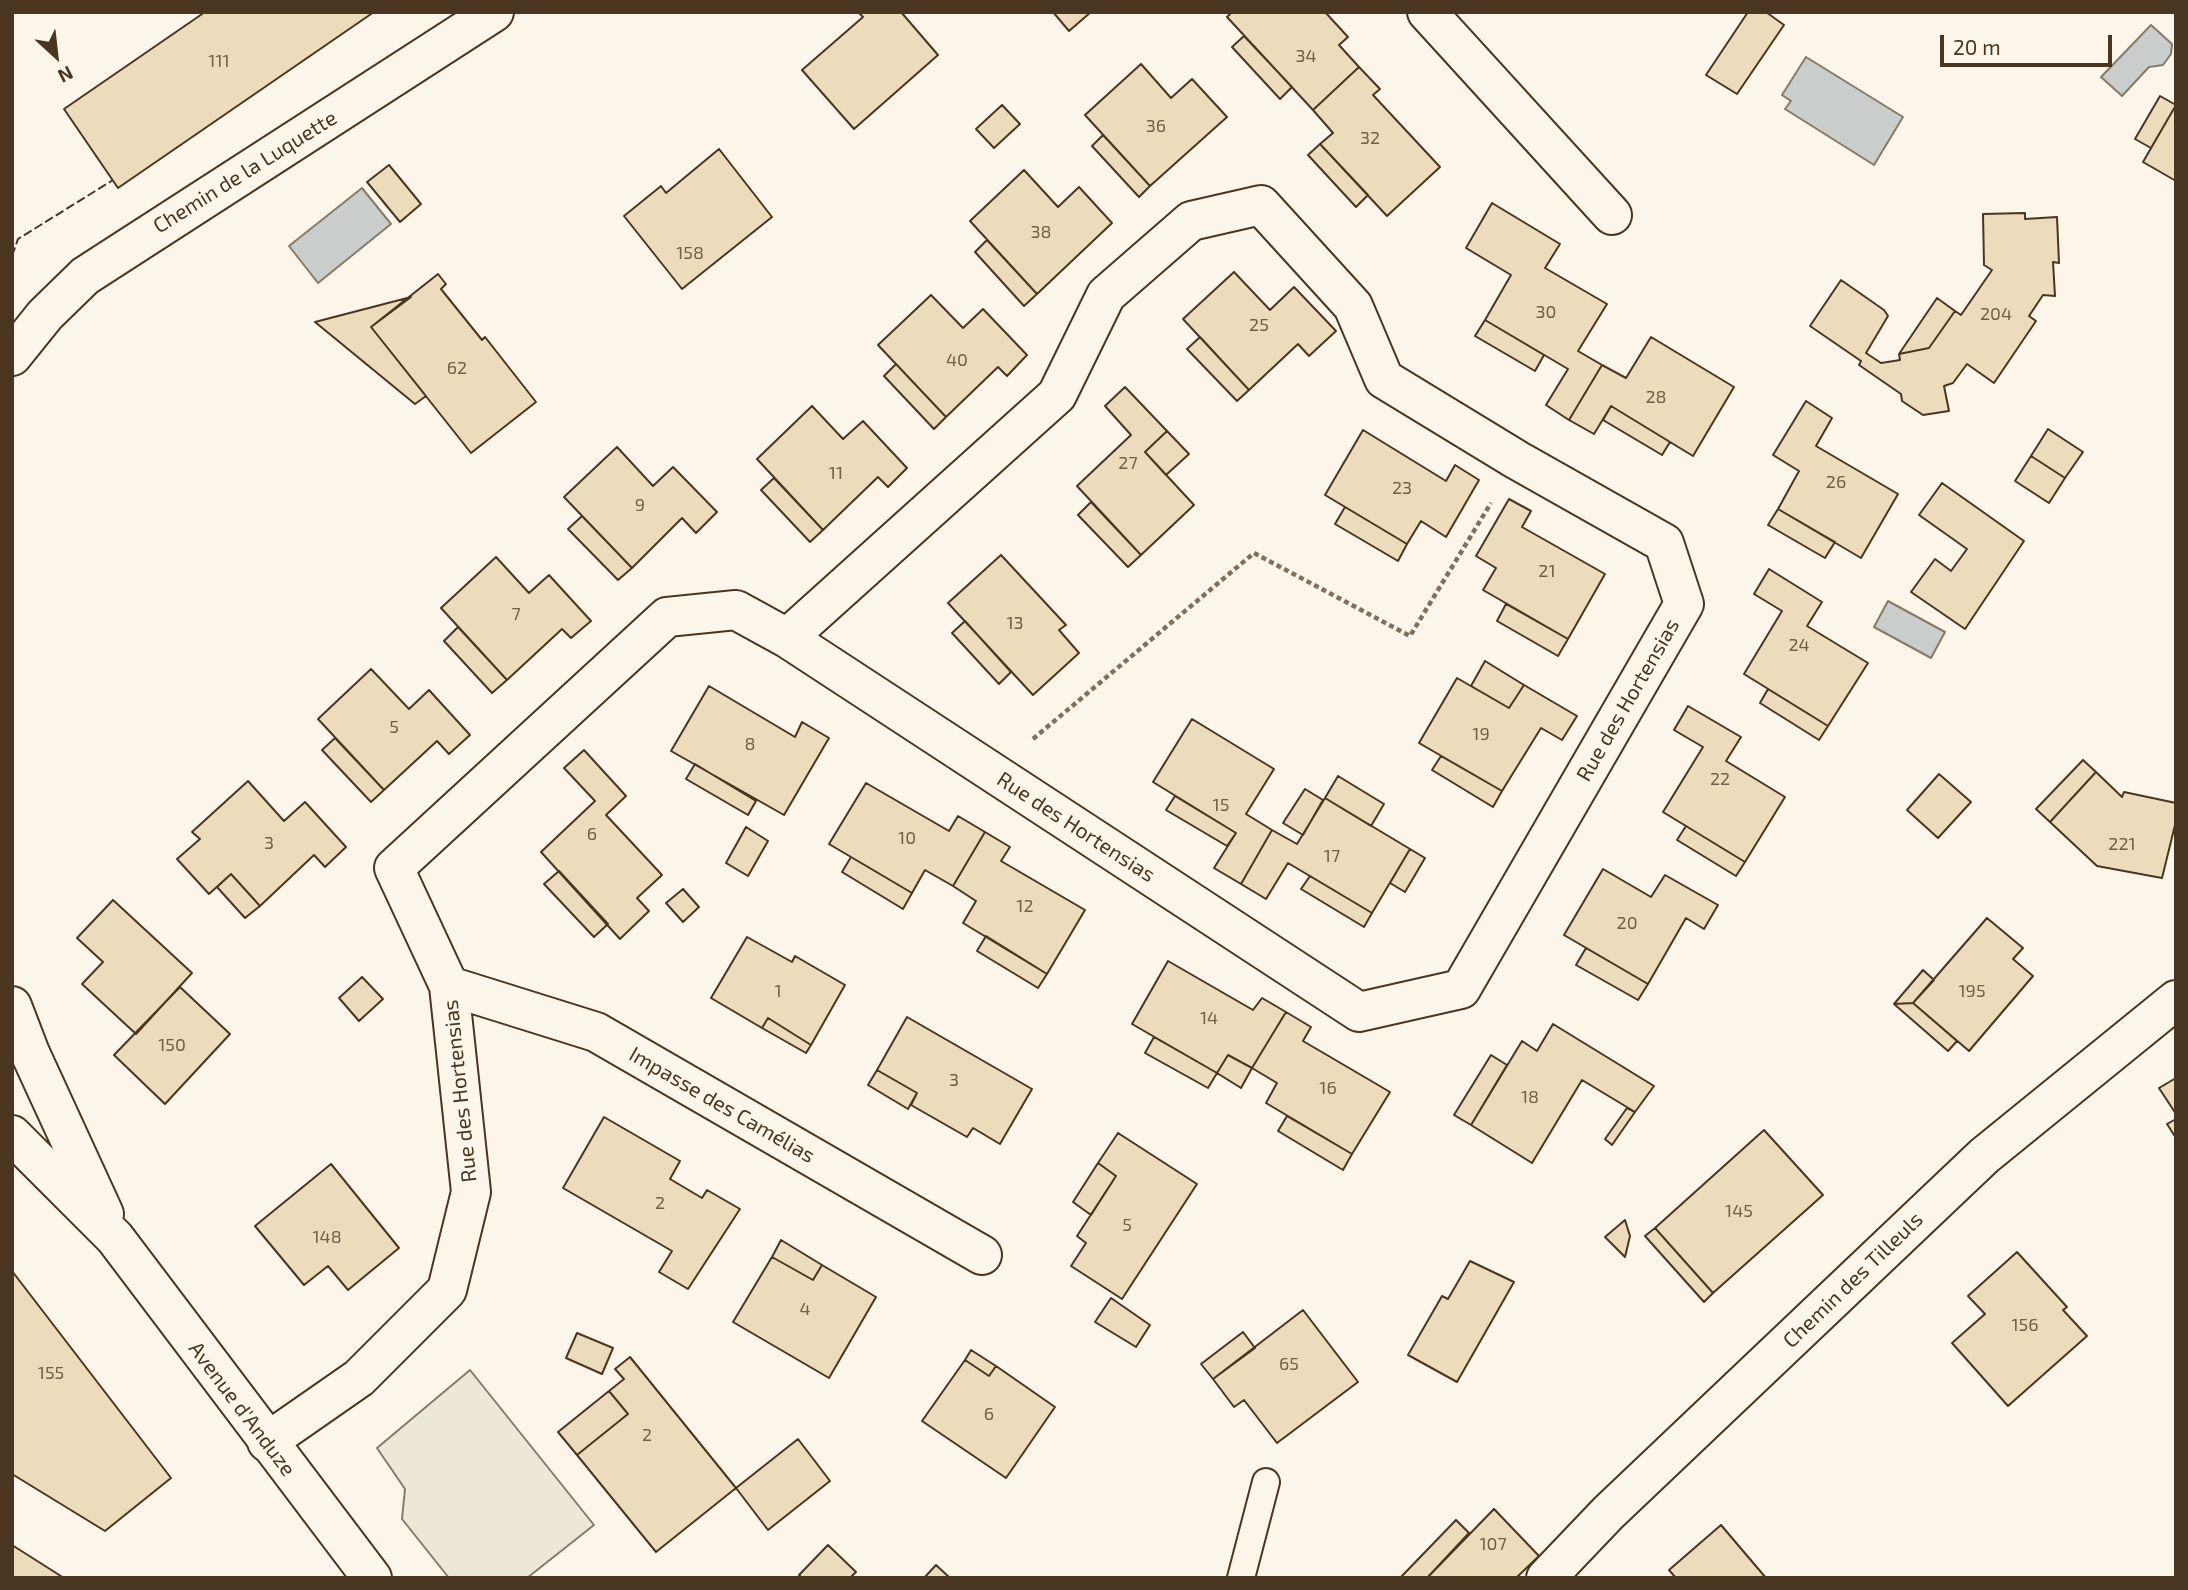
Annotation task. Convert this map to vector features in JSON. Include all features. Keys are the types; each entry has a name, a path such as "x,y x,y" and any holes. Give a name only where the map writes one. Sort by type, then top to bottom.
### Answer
{"street":[{"name":"Chemin de la Luquette","path":"13,357 46,315 85,276 494,12"},
{"path":"1427,12 1612,215"},
{"name":"Rue des Hortensias","path":"267,1442 359,1378 447,1290 471,1192 449,986 394,868 667,617 736,610 787,638 1359,1012 1461,989 1684,604 1664,543 1517,460 1384,379 1353,306 1261,205 1191,221 1106,295 1057,395 787,638"},
{"name":"Impasse des Camélias","path":"449,986 596,1032 982,1255"},
{"name":"Chemin des Tilleuls","path":"1546,1578 1608,1513 1984,1156 2176,1000"},
{"name":"Avenue d'Anduze","path":"12,1006 30,1053 115,1238"},
{"name":"Avenue d'Anduze","path":"12,1135 115,1238 372,1578"}],"lane":[{"path":"1241,1578 1266,1482"}],"path":[{"path":"993,772 1254,553 1410,636 1517,460"}],"shaded area":[{"path":"2151,25 2172,44 2171,54 2163,65 2149,67 2122,96 2101,77"},
{"path":"1806,57 1903,117 1874,165 1785,109 1791,101 1782,95"},
{"path":"362,188 391,224 318,283 289,246"},
{"path":"1888,601 1945,632 1931,658 1874,627"},
{"path":"470,1370 594,1525 527,1578 449,1578 402,1519 405,1489 377,1448"}],"building":[{"path":"205,12 374,12 118,188 64,109"},
{"path":"858,12 901,12 938,55 854,129 802,70 863,17"},
{"path":"1053,12 1091,12 1069,31"},
{"path":"1232,12 1325,12 1348,37 1339,45 1359,67 1313,110 1227,17"},
{"path":"1748,12 1766,12 1784,25 1737,94 1706,75"},
{"path":"1244,36 1292,87 1280,99 1232,47"},
{"path":"1141,64 1171,98 1192,79 1227,117 1150,186 1085,115"},
{"path":"1359,67 1380,89 1373,95 1440,167 1387,216 1320,144 1333,133 1313,110"},
{"path":"2160,96 2176,105 2151,148 2135,139"},
{"path":"1002,105 1020,124 994,148 976,129"},
{"path":"2176,105 2176,181 2143,162"},
{"path":"1103,135 1150,186 1139,197 1092,146"},
{"path":"1320,144 1368,195 1356,207 1308,155"},
{"path":"719,149 772,217 682,289 624,216 661,186 666,193"},
{"path":"389,165 421,204 400,222 367,182"},
{"path":"1024,170 1058,207 1079,187 1112,223 1037,294 970,221"},
{"path":"1492,203 1560,244 1545,268 1607,304 1578,351 1602,365 1569,420 1546,405 1568,369 1485,320 1511,275 1466,248"},
{"path":"2025,213 2025,219 2057,217 2059,263 2053,262 2055,296 2043,295 2029,316 2036,321 1994,383 1967,364 1953,383 1944,386 1949,411 1923,415 1902,401 1901,394 1859,365 1861,361 1810,326 1841,280 1884,310 1888,316 1866,353 1881,363 1900,360 1899,354 1929,348 1955,311 1961,315 1992,270 1984,265 1983,214"},
{"path":"987,240 1037,294 1024,306 975,252"},
{"path":"1234,272 1270,310 1294,287 1336,331 1309,356 1298,344 1249,390 1183,319"},
{"path":"438,274 446,284 441,289 482,340 485,337 536,402 471,453 371,327"},
{"path":"931,295 963,328 983,309 1027,355 1007,376 998,367 946,417 878,345"},
{"path":"411,297 371,327 426,396 415,404 315,322"},
{"path":"1937,298 1955,311 1929,348 1899,354"},
{"path":"1485,320 1544,355 1535,371 1475,336"},
{"path":"1200,337 1249,390 1237,401 1187,349"},
{"path":"1651,337 1734,387 1693,456 1611,406 1594,434 1569,420 1602,365 1626,378"},
{"path":"896,364 946,417 934,429 884,376"},
{"path":"1125,387 1167,431 1145,452 1194,505 1141,555 1077,486 1131,435 1105,406"},
{"path":"1806,401 1832,418 1816,446 1898,494 1861,558 1778,509 1799,471 1773,455"},
{"path":"812,406 843,439 863,421 907,468 888,487 878,477 823,530 757,459"},
{"path":"1611,406 1670,442 1662,455 1603,420"},
{"path":"2048,429 2083,452 2065,478 2031,456"},
{"path":"1363,430 1446,481 1455,465 1479,480 1446,537 1421,521 1407,544 1325,495"},
{"path":"1167,431 1189,454 1166,475 1145,452"},
{"path":"617,447 653,486 673,467 717,512 696,533 682,518 632,568 564,497"},
{"path":"2031,456 2065,478 2049,503 2015,481"},
{"path":"774,478 823,530 810,542 761,490"},
{"path":"1942,483 2024,541 1965,629 1911,592 1935,559 1951,571 1967,549 1919,515"},
{"path":"1509,499 1531,511 1522,527 1605,574 1568,639 1483,590 1496,568 1476,556"},
{"path":"1091,502 1141,555 1128,567 1078,515"},
{"path":"1345,507 1407,544 1398,561 1335,524"},
{"path":"1778,509 1835,542 1825,558 1768,525"},
{"path":"582,516 632,568 618,580 568,529"},
{"path":"1001,555 1066,625 1059,630 1079,653 1033,695 948,603"},
{"path":"496,557 529,593 549,575 591,621 571,638 562,629 507,680 441,608"},
{"path":"1769,569 1822,602 1807,626 1868,663 1828,726 1744,674 1782,611 1754,594"},
{"path":"1506,604 1568,639 1558,656 1497,621"},
{"path":"965,621 1011,672 999,684 952,633"},
{"path":"458,627 507,680 492,693 444,641"},
{"path":"1485,661 1524,685 1509,708 1471,686"},
{"path":"371,669 409,709 429,690 470,735 449,754 437,741 384,790 318,719"},
{"path":"1457,678 1509,708 1524,685 1577,716 1562,740 1541,728 1502,791 1419,743"},
{"path":"709,686 795,737 802,722 829,738 784,815 671,751"},
{"path":"1768,689 1828,726 1819,740 1760,703"},
{"path":"1688,706 1741,737 1726,761 1785,797 1745,862 1663,812 1703,747 1674,730"},
{"path":"1192,719 1274,769 1246,814 1272,830 1241,884 1214,868 1236,833 1153,782"},
{"path":"335,738 384,790 371,802 322,750"},
{"path":"584,750 626,796 606,815 662,875 637,898 649,911 620,939 541,852 595,801 564,768"},
{"path":"1441,756 1502,791 1493,807 1432,770"},
{"path":"2083,760 2096,772 2050,822 2036,809"},
{"path":"695,764 756,801 748,815 686,779"},
{"path":"2096,772 2122,797 2124,792 2176,803 2176,821 2162,878 2097,866 2050,822"},
{"path":"1939,774 1971,802 1938,838 1907,810"},
{"path":"1338,776 1384,804 1371,826 1325,798"},
{"path":"248,781 284,821 305,802 346,847 325,867 314,855 260,906 231,874 209,894 177,859 200,839 192,832"},
{"path":"866,783 949,831 958,816 985,832 953,886 925,870 912,893 829,844"},
{"path":"1305,789 1323,800 1303,835 1283,823"},
{"path":"1175,796 1236,833 1227,846 1166,810"},
{"path":"1325,798 1410,849 1372,913 1288,863 1266,899 1241,884 1272,830 1297,844"},
{"path":"1686,826 1745,862 1736,876 1677,840"},
{"path":"746,827 768,841 748,876 726,863"},
{"path":"985,832 1010,847 1001,861 1085,910 1047,974 963,923 976,901 953,886"},
{"path":"1410,849 1425,858 1405,892 1390,883"},
{"path":"851,857 912,893 903,909 842,872"},
{"path":"1603,869 1651,897 1665,875 1718,905 1704,929 1686,918 1648,984 1564,935"},
{"path":"559,871 608,924 594,937 544,884"},
{"path":"231,874 260,906 245,918 217,887"},
{"path":"1310,876 1372,913 1364,927 1301,889"},
{"path":"683,889 699,907 683,922 666,903"},
{"path":"113,900 192,973 136,1034 82,984 103,962 77,938"},
{"path":"1987,918 2023,948 2013,959 2033,976 1969,1051 1913,1003"},
{"path":"986,936 1047,974 1038,988 977,951"},
{"path":"747,937 792,962 795,956 845,985 811,1045 768,1018 762,1028 711,998"},
{"path":"1586,948 1648,984 1638,1000 1576,965"},
{"path":"1168,961 1253,1010 1262,998 1286,1012 1252,1068 1228,1055 1217,1073 1132,1024"},
{"path":"1923,970 1934,980 1913,1003 1894,1004"},
{"path":"362,977 383,999 359,1021 339,998"},
{"path":"180,987 230,1034 165,1104 114,1055"},
{"path":"1913,1003 1957,1041 1948,1051 1894,1004"},
{"path":"1286,1012 1311,1027 1303,1041 1390,1092 1352,1154 1266,1103 1277,1083 1252,1068"},
{"path":"907,1017 1032,1089 1000,1144 973,1128 967,1137 911,1105 917,1093 877,1070"},
{"path":"768,1018 811,1045 806,1053 762,1028"},
{"path":"1553,1024 1654,1086 1635,1112 1582,1080 1532,1163 1471,1125 1522,1041 1537,1051"},
{"path":"1154,1037 1217,1073 1208,1088 1145,1053"},
{"path":"1228,1055 1252,1068 1241,1088 1217,1073"},
{"path":"1491,1055 1507,1065 1471,1125 1454,1115"},
{"path":"877,1070 917,1093 908,1109 868,1085"},
{"path":"2176,1078 2176,1114 2159,1088"},
{"path":"1627,1108 1635,1112 1612,1145 1605,1139"},
{"path":"1287,1116 1352,1154 1343,1170 1278,1131"},
{"path":"604,1117 680,1161 670,1179 702,1198 707,1190 740,1209 688,1289 659,1272 672,1251 563,1188"},
{"path":"2176,1119 2176,1138 2167,1124"},
{"path":"1764,1130 1823,1195 1713,1293 1655,1228"},
{"path":"1118,1133 1197,1184 1122,1299 1071,1266 1086,1243 1077,1236 1116,1176 1098,1163"},
{"path":"1098,1163 1116,1176 1091,1215 1073,1202"},
{"path":"331,1164 399,1248 348,1290 328,1266 304,1285 255,1226"},
{"path":"1625,1220 1630,1236 1625,1257 1605,1237"},
{"path":"1655,1228 1713,1293 1704,1302 1645,1236"},
{"path":"781,1240 822,1265 813,1280 772,1257"},
{"path":"2017,1252 2067,1307 2063,1310 2087,1336 2008,1406 1952,1343 1985,1314 1968,1296"},
{"path":"772,1257 813,1280 822,1265 876,1297 829,1378 733,1322"},
{"path":"1470,1261 1514,1282 1457,1382 1408,1355 1442,1296 1448,1299"},
{"path":"12,1271 171,1478 105,1531 12,1474"},
{"path":"1111,1298 1150,1325 1136,1347 1095,1322"},
{"path":"1303,1310 1358,1382 1277,1443 1244,1400 1234,1407 1213,1379"},
{"path":"1243,1332 1255,1348 1213,1379 1201,1364"},
{"path":"577,1333 613,1348 602,1374 566,1358"},
{"path":"971,1350 996,1366 989,1376 965,1360"},
{"path":"630,1357 736,1488 656,1552 577,1455 628,1414 609,1391 624,1379 615,1369"},
{"path":"965,1360 989,1376 996,1366 1055,1407 1006,1478 922,1421"},
{"path":"609,1391 628,1414 577,1455 558,1432"},
{"path":"798,1439 830,1481 768,1530 736,1488"},
{"path":"1494,1509 1539,1556 1516,1578 1427,1578"},
{"path":"1456,1520 1469,1533 1427,1578 1400,1578"},
{"path":"1721,1525 1766,1578 1676,1578 1669,1570"},
{"path":"12,1545 64,1578 12,1578"},
{"path":"828,1545 856,1572 850,1578 802,1578 799,1575"},
{"path":"936,1565 950,1578 924,1578"}],"fence":[{"path":"12,256 18,239 113,180"}]}
